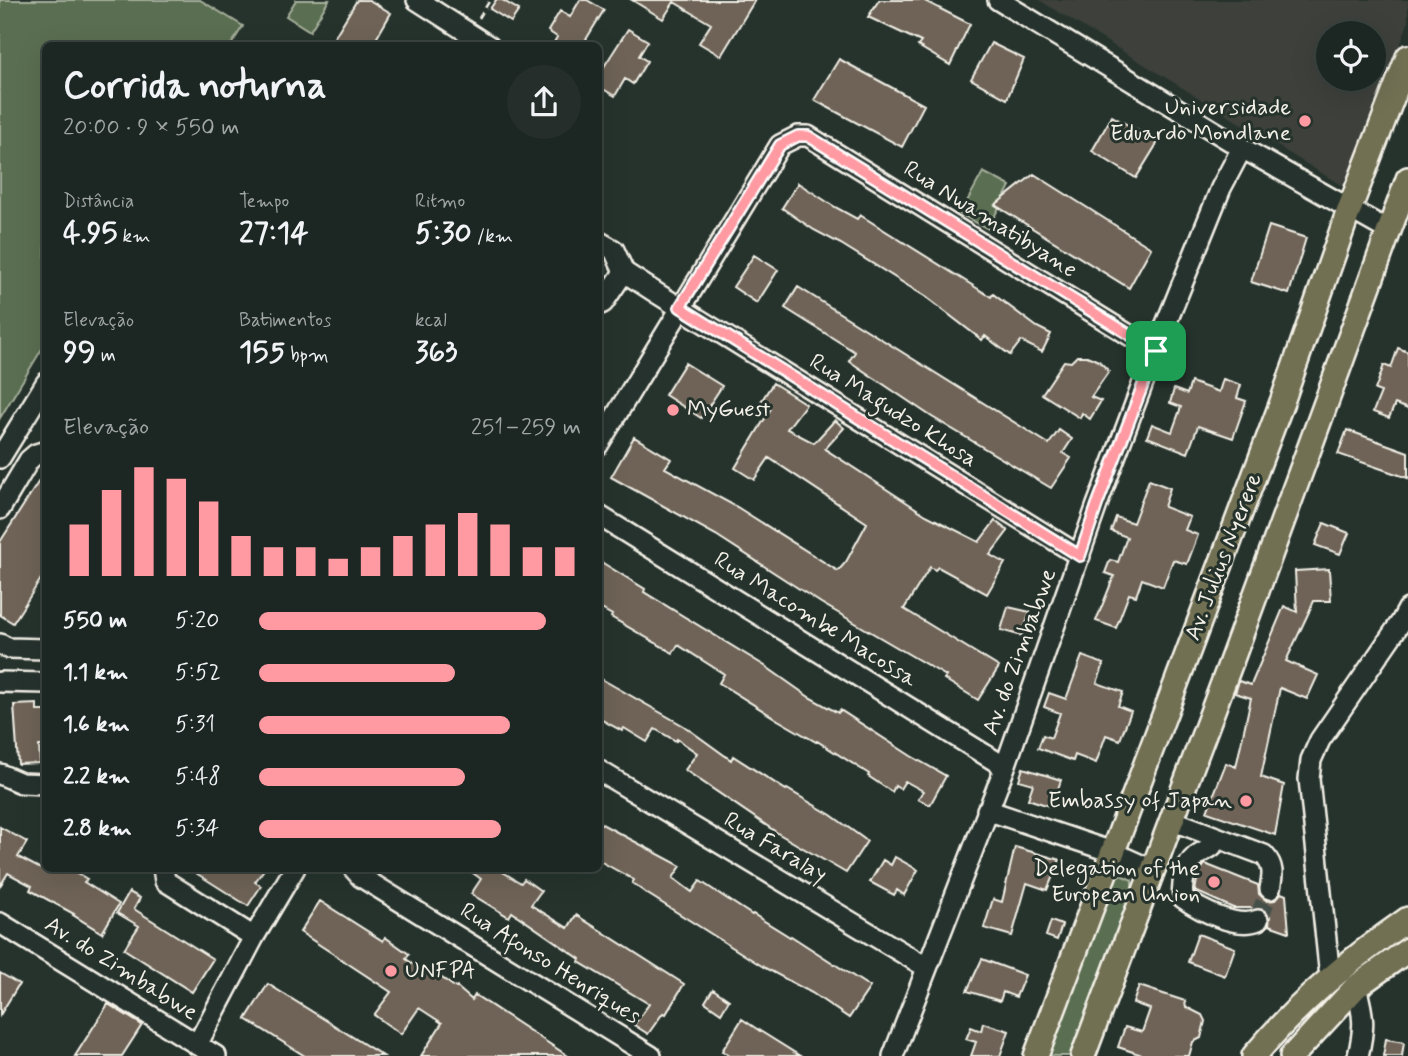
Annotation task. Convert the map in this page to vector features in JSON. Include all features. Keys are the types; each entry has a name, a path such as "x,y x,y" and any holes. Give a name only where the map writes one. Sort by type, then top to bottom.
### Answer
{"main road":[{"name":"Av. Julius Nyerere","path":"1036,1056 1282,402 1349,210 1408,57"},
{"name":"Av. Julius Nyerere","path":"1083,1056 1408,179"},
{"path":"1254,1056 1273,1033 1330,977 1408,919"},
{"path":"1292,1056 1356,987 1408,950"}],"street":[{"path":"417,0 483,42"},
{"path":"998,0 1242,148 1389,232"},
{"name":"Rua Nwamatibyane","path":"680,307 780,145 798,136 808,136 1156,351"},
{"name":"Av. do Zimbabwe","path":"893,1056 1005,767 1097,505 1156,351 1221,188 1242,148"},
{"path":"602,243 614,250 624,272 602,303"},
{"name":"Rua Magudzo Khosa","path":"624,272 1080,556"},
{"path":"602,438 680,307"},
{"path":"0,458 42,390"},
{"path":"0,509 29,460 42,453"},
{"name":"Rua Macombe Macossa","path":"602,517 1005,767"},
{"path":"1330,977 1309,779 1311,760 1320,740 1408,609"},
{"path":"3,650 42,649"},
{"path":"0,682 42,683"},
{"name":"Rua Faralay","path":"602,772 926,967"},
{"path":"0,774 21,783 42,784"},
{"path":"987,810 1112,852 1152,870"},
{"path":"1171,820 1264,855 1271,863 1273,875 1269,889"},
{"path":"1218,839 1211,850 1199,853 1191,861 1181,886 1183,898 1192,905 1239,924 1258,920"},
{"path":"162,872 165,881 254,937"},
{"path":"197,1045 254,937 293,872"},
{"name":"Rua Afonso Henriques","path":"357,872 651,1056"},
{"name":"Av. do Zimbabwe","path":"0,923 216,1056"},
{"path":"1356,987 1364,1017 1358,1056"}],"path":[{"path":"470,33 489,2 482,0"}],"shaded area":[{"name":"Universidade Eduardo Mondlane","path":"1039,0 1408,0 1408,23 1386,85 1386,21 1316,21 1316,91 1384,91 1349,190"}],"green space":[{"path":"0,0 200,0 243,26 233,42 42,42 42,349 0,418"},
{"path":"296,0 329,0 310,31 286,16"},
{"path":"983,172 1010,186 988,229 960,214"},
{"path":"1121,875 1132,880 1132,889 1069,1056 1046,1056 1112,878"}],"building":[{"path":"357,0 369,0 391,13 374,42 331,42"},
{"path":"496,0 502,0 519,10 511,22 490,9"},
{"path":"580,0 587,0 604,10 584,42 554,42 557,37 548,31 560,11 570,17"},
{"path":"632,0 755,0 721,56 699,43 711,24 674,2 663,19"},
{"path":"879,0 923,0 970,24 950,65 918,46 921,42 868,17"},
{"path":"628,29 648,41 639,56 647,61 633,84 625,79 615,96 602,88 602,70"},
{"path":"991,43 1024,59 1007,99 971,79"},
{"path":"839,59 924,105 902,147 814,100"},
{"path":"1112,116 1158,142 1136,178 1092,151"},
{"path":"1034,174 1151,248 1129,288 995,205"},
{"path":"798,183 857,219 860,215 991,297 993,294 1037,327 1051,334 1042,352 1021,341 1010,355 985,336 982,340 926,297 782,208"},
{"path":"1269,226 1306,238 1289,294 1251,282"},
{"path":"754,255 778,270 757,303 733,287"},
{"path":"798,287 1049,444 1059,430 1072,439 1063,453 1071,458 1051,488 932,417 849,361 855,352 785,308"},
{"path":"1398,348 1408,352 1408,409 1395,404 1389,418 1373,412 1381,392 1375,390 1384,365 1391,368"},
{"path":"1077,356 1087,356 1099,361 1109,371 1091,397 1101,401 1090,419 1082,413 1080,418 1042,394 1064,361 1071,362"},
{"path":"685,363 722,386 701,418 665,395"},
{"path":"1223,379 1241,385 1237,398 1246,401 1233,438 1198,426 1188,453 1147,437 1152,424 1172,432 1181,407 1170,403 1174,389 1187,394 1191,382 1219,392"},
{"path":"773,383 806,404 787,429 814,443 835,420 844,428 825,449 926,515 979,542 995,521 1008,531 990,555 1005,563 987,594 938,567 935,570 930,567 904,609 999,667 978,700 944,679 946,676 821,603 716,535 611,477 634,437 671,459 665,468 737,507 838,571 846,562 867,523 769,458 754,480 735,468 770,410 760,403"},
{"path":"1347,430 1408,452 1408,478 1338,454"},
{"path":"42,476 42,577 13,623 0,615 0,542"},
{"path":"1149,480 1170,488 1164,507 1190,517 1185,530 1198,535 1187,564 1173,560 1163,587 1142,579 1136,596 1129,594 1116,628 1096,621 1114,576 1105,573 1110,560 1118,562 1127,537 1111,531 1116,517 1133,523"},
{"path":"1324,523 1349,533 1340,554 1315,545"},
{"path":"602,562 809,697 838,713 840,710 946,776 930,805 918,799 923,791 905,781 900,789 895,786 892,792 817,741 719,683 724,674 678,645 673,653 611,617 612,615 602,609"},
{"path":"1329,569 1331,601 1314,601 1286,661 1318,675 1307,699 1280,688 1261,777 1284,785 1275,835 1207,812 1226,763 1236,767 1251,698 1235,693 1239,681 1251,685 1284,606 1297,612 1295,571"},
{"path":"1008,607 1030,612 1022,636 1001,630"},
{"path":"1082,656 1104,664 1097,683 1123,692 1118,706 1131,711 1120,740 1106,735 1096,763 1075,755 1073,761 1038,748 1043,735 1051,738 1060,713 1044,707 1049,693 1066,699"},
{"path":"602,679 684,726 731,760 733,756 831,815 867,841 846,873 779,834 685,770 697,753 677,739 676,741 655,729 647,742 624,728 622,731 602,720"},
{"path":"37,704 37,711 42,711 40,763 18,764 14,705"},
{"path":"1023,768 1061,780 1052,807 1028,799 1033,784 1019,780"},
{"path":"602,824 681,866 673,878 692,892 700,881 870,987 849,1018 646,893 632,883 634,880 602,862"},
{"path":"0,827 27,842 18,857 42,869 42,872 75,872 87,879 84,882 119,904 102,933 30,890 32,886 8,873 0,886"},
{"path":"1015,847 1060,860 1047,890 1027,883 1012,936 984,928 993,899 1002,902"},
{"path":"895,857 918,870 904,895 897,890 894,895 870,882 883,860 891,865"},
{"path":"1205,864 1258,885 1259,894 1267,901 1275,900 1281,893 1286,895 1289,932 1269,925 1270,916 1262,908 1233,908 1195,891 1198,874"},
{"path":"194,872 262,872 255,882 261,886 248,906"},
{"path":"471,872 503,872 521,883 524,879 541,891 531,905 568,928 576,915 684,984 666,1014 663,1013 648,1034 634,1025 649,1004 579,962 580,959 512,912 509,917 471,894 481,879"},
{"path":"129,892 140,898 134,909 213,959 192,992 124,949 139,926 117,913"},
{"path":"320,901 383,941 385,937 409,954 406,959 433,977 435,973 472,1000 475,995 568,1056 421,1056 442,1023 419,1008 401,1034 374,1015 391,992 300,932"},
{"path":"1051,921 1062,925 1057,940 1046,936"},
{"path":"1198,934 1235,948 1225,976 1188,962"},
{"path":"982,959 1025,975 1016,997 1003,992 1000,1001 967,991"},
{"path":"0,973 19,984 0,1015"},
{"path":"268,984 383,1056 305,1056 246,1019"},
{"path":"1139,986 1185,1001 1186,1007 1202,1015 1205,1021 1201,1038 1193,1042 1189,1056 1145,1056 1118,1047 1125,1027 1142,1032 1150,1009 1133,1003"},
{"path":"713,989 729,1000 721,1013 705,1002"},
{"path":"108,1004 142,1025 122,1056 75,1056"},
{"path":"742,1019 800,1056 730,1056 722,1051"},
{"path":"983,1023 1009,1031 1000,1056 971,1056 976,1042 966,1039 971,1027 981,1031"},
{"path":"1386,1039 1404,1042 1402,1056 1383,1056"}],"tunnel":[{"path":"1258,920 1270,889"}],"place":[{"name":"Universidade Eduardo Mondlane","path":"1305,121"},
{"name":"MyGuest","path":"673,410"},
{"name":"Embassy of Japan","path":"1246,801"},
{"name":"Delegation of the European Union","path":"1214,882"},
{"name":"UNFPA","path":"391,971"}],"route":[{"path":"798,136 808,136 1156,351 1080,556 680,307 780,145 798,136"}]}
